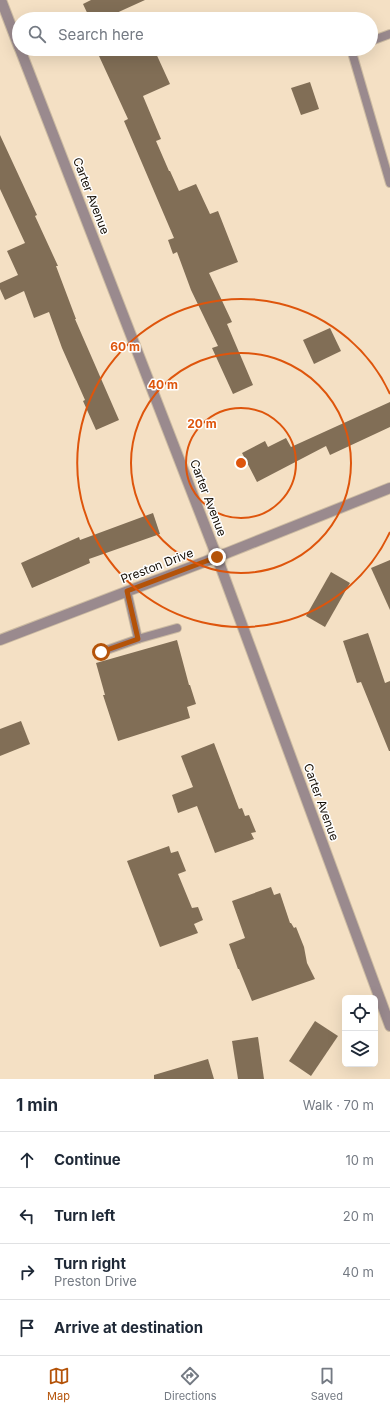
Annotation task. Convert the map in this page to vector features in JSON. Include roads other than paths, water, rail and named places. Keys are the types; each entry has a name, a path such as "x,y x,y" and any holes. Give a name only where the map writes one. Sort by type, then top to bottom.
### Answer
{"street":[{"name":"Carter Avenue","path":"1,0 12,29"},
{"name":"Carter Avenue","path":"22,56 217,557 390,1026"},
{"name":"Preston Drive","path":"0,640 217,557 390,488"}],"lane":[{"path":"378,38 390,34"},
{"path":"352,56 390,183"},
{"path":"127,591 138,639"},
{"path":"101,652 138,639 177,628"}]}
